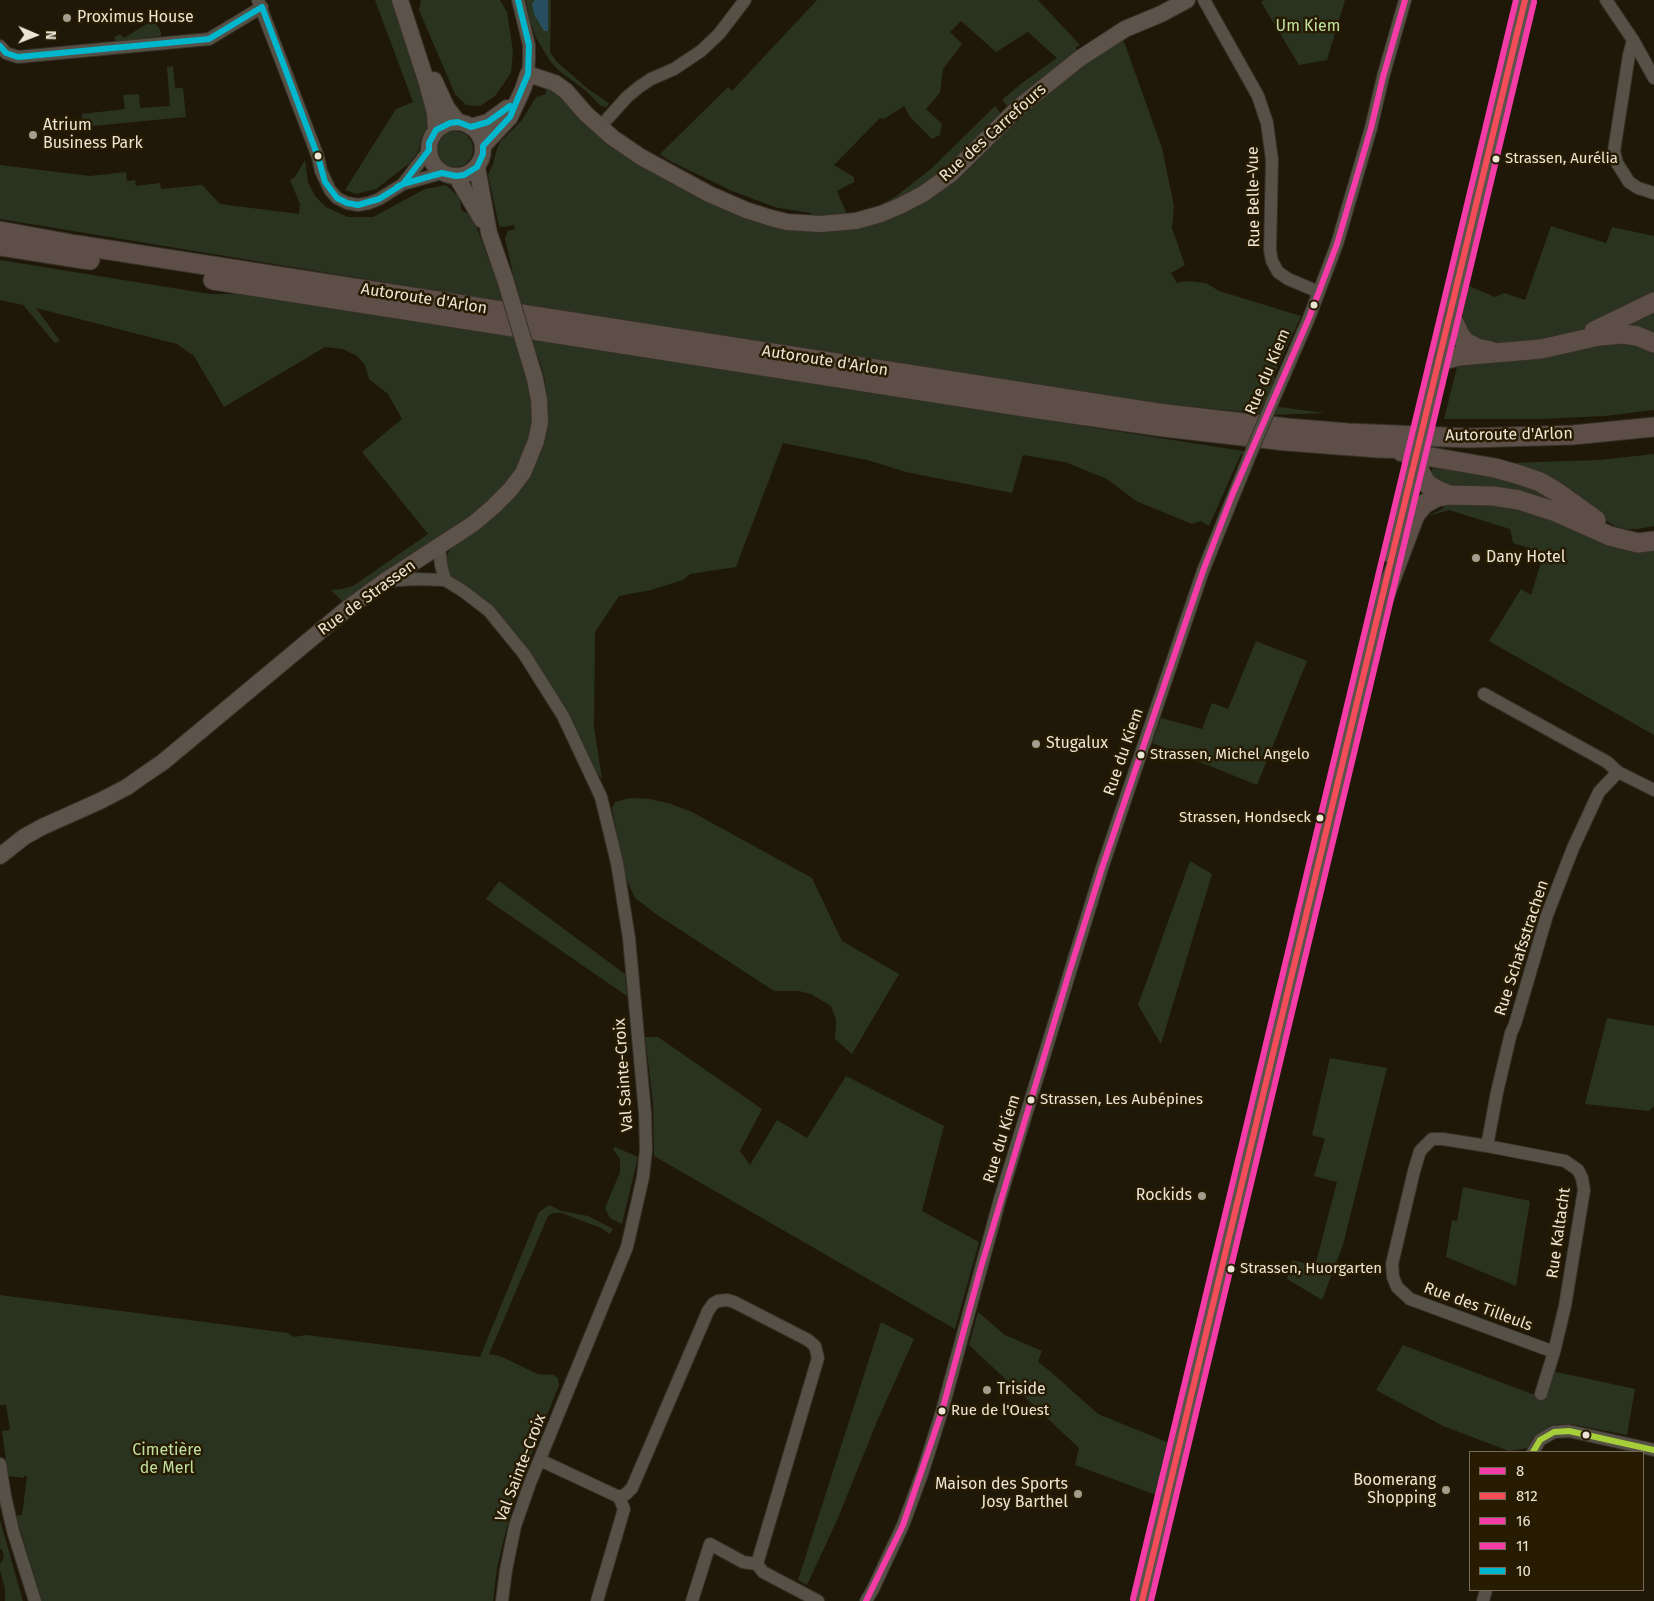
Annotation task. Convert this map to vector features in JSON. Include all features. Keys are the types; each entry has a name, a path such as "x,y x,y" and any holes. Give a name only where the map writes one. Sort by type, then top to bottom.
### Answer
{"highway":[{"name":"Autoroute d'Arlon","path":"0,231 86,247 1158,413 1330,431 1468,438 1573,434 1654,427"},
{"name":"Autoroute d'Arlon","path":"0,246 1071,414 1232,435 1378,448 1513,450 1654,440"},
{"path":"1563,345 1654,302"},
{"path":"1450,314 1465,342 1477,348 1497,353"},
{"path":"1439,361 1459,356 1517,352 1563,345 1599,336 1623,334 1637,336 1654,343"},
{"path":"1378,448 1495,468 1520,475 1540,482 1612,529 1624,533 1638,534 1654,531"},
{"path":"1416,466 1428,484 1449,495"},
{"path":"1379,611 1415,514 1424,504 1437,497 1449,495 1493,496 1519,500 1556,512 1602,533 1624,540 1638,543 1654,541"},
{"path":"1624,540 1654,537"}],"main road":[{"path":"400,0 447,108 464,124 477,132 483,146 483,154 477,167 464,175 449,175 432,164 429,143 436,130 435,113 408,21"},
{"name":"Rue des Carrefours","path":"528,74 555,83 566,91 600,127 634,152 709,194 746,210 771,218 802,224 856,221 882,214 923,194 951,174 1019,107 1079,59 1125,29 1161,14 1187,0"},
{"path":"1142,1601 1379,611 1416,466 1425,419 1525,0"},
{"path":"483,146 510,117 528,74"},
{"path":"436,130 450,123 488,122 517,101"},
{"name":"Rue de Strassen","path":"0,856 30,834 127,787 150,771 348,608 385,581 473,524 510,490 523,473 536,442 540,422 539,400 535,379 489,233 477,167"},
{"name":"Rue de Strassen","path":"449,175 489,233"}],"street":[{"path":"518,0 529,45 528,74"},
{"path":"600,127 627,97 639,87 674,69 701,51 719,34 745,0"},
{"name":"Rue Belle-Vue","path":"1204,0 1258,96 1267,123 1272,160 1270,250 1272,261 1278,272 1288,279 1319,292"},
{"name":"Rue du Kiem","path":"866,1601 903,1525 942,1411 1000,1200 1099,877 1203,571 1338,244 1405,0"},
{"path":"1606,0 1633,40 1654,78"},
{"path":"0,46 6,53 18,57 209,39 260,4 318,157 321,171 330,190 337,198 347,203 358,205 379,199 403,184 429,150"},
{"path":"1633,40 1614,151 1617,163 1629,182 1646,192 1654,193"},
{"path":"403,184 449,175"},
{"path":"385,581 445,580 439,546"},
{"name":"Val Sainte-Croix","path":"445,580 463,591 488,611 524,654 563,716 602,800 617,863 626,919 645,1113 646,1150 643,1177 627,1247 530,1483 515,1526 502,1601"},
{"path":"1484,694 1607,762 1618,772 1654,790"},
{"name":"Rue Schafsstrachen","path":"1487,1146 1511,1033 1547,915 1572,848 1599,792 1618,772"},
{"name":"Rue des Tilleuls","path":"1487,1146 1443,1139 1432,1140 1420,1152 1392,1264 1393,1277 1397,1287 1410,1299 1554,1352"},
{"name":"Rue Kaltacht","path":"1487,1146 1565,1160 1578,1170 1582,1178 1584,1190 1564,1306 1554,1352 1541,1394"},
{"path":"619,1497 626,1494 632,1488 708,1311 718,1300 734,1302 808,1340 815,1346 818,1358 756,1564"},
{"path":"1534,1451 1540,1440 1554,1432 1569,1431 1654,1450"},
{"path":"540,1460 619,1497 624,1509 597,1601"},
{"path":"0,1464 13,1532 34,1601"},
{"path":"692,1601 710,1544 743,1562 756,1564 763,1572 818,1601"}],"green space":[{"path":"375,0 395,0 429,120 421,139 419,150 410,163 376,189 356,194 345,190 396,109 413,102"},
{"path":"421,0 500,0 507,12 513,51 511,73 495,96 480,106 466,105 455,94 419,10"},
{"path":"526,0 551,0 550,52 557,62 588,89 609,103 607,107 601,106 550,61 536,38 529,18"},
{"path":"817,0 1038,0 1080,45 1076,47 1077,55 1009,108 1002,100 1057,58 1028,32 996,52 961,21 950,32 962,44 943,69 940,93 926,109 942,124 940,135 932,139 910,117 904,106 884,119 880,118 834,165 854,177 854,182 837,191 847,215 811,217 811,213 778,208 732,191 670,161 660,154 728,87 732,91"},
{"name":"Um Kiem","path":"1264,0 1345,0 1327,60 1299,65 1261,2"},
{"path":"148,15 152,17 161,32 161,36 115,42 115,37 120,34 124,38 150,22"},
{"path":"1122,36 1162,148 1174,206 1172,228 1185,265 1171,273 1177,283 1187,281 1206,283 1219,291 1301,316 1275,373 1274,377 1276,379 1265,405 1325,413 1273,415 1158,403 523,305 0,219 0,165 90,176 126,172 127,181 135,180 136,186 160,183 161,189 202,185 220,204 299,214 300,204 290,180 295,177 305,160 308,182 315,196 326,207 348,217 373,217 425,189 446,185 459,197 462,211 472,215 496,279 514,278 505,239 508,231 515,229 514,225 499,226 488,175 501,141 522,120 536,97 546,94 546,88 555,91 743,216 882,219"},
{"path":"173,66 175,88 183,88 186,117 82,127 82,114 125,109 123,95 139,94 140,108 170,106 167,67"},
{"path":"995,106 1002,115 968,152 914,195 864,211 895,197 932,168"},
{"path":"455,131 467,137 473,149 467,161 455,167 443,161 437,149 443,137"},
{"path":"1551,226 1606,243 1612,227 1654,236 1654,297 1583,331 1561,339 1498,346 1472,337 1465,326 1462,312 1469,286 1495,297 1504,293 1525,300"},
{"path":"0,260 210,294 241,294 1256,453 1241,454 1209,526 1201,521 1192,524 1136,501 1107,479 1065,462 1023,455 1012,493 906,472 867,460 783,443 736,567 690,574 683,580 651,590 619,596 595,632 594,727 602,779 594,768 564,707 528,651 485,601 449,574 446,564 447,555 451,548 498,513 521,489 537,461 548,420 545,380 538,356 520,353 534,405 532,435 518,471 488,505 344,603 331,590 353,586 428,534 362,452 402,419 388,394 369,379 365,365 357,356 343,349 325,347 224,407 194,356 177,344 36,308 60,341 55,343 23,305 0,300"},
{"path":"1654,312 1654,338 1626,325"},
{"path":"1623,338 1654,347 1654,410 1605,416 1541,419 1444,419 1457,367 1465,364 1491,363 1491,361"},
{"path":"1654,454 1654,526 1638,529 1626,529 1615,526 1506,463 1599,460"},
{"path":"1433,468 1471,471 1519,480 1562,505 1440,486 1429,476"},
{"path":"1441,502 1516,507 1654,546 1654,735 1489,641 1521,589 1531,595 1544,553 1513,543 1510,529 1449,510 1428,516 1444,508"},
{"path":"1256,641 1307,661 1257,785 1152,743 1161,718 1202,729 1212,703 1228,709"},
{"path":"631,798 650,799 692,812 812,878 842,941 899,974 852,1054 835,1039 836,1020 831,1006 811,994 799,991 774,991 656,914 635,898 625,876 612,808 615,802"},
{"path":"1190,861 1212,874 1161,1044 1138,1005"},
{"path":"499,881 625,974 627,996 486,899"},
{"path":"1607,1018 1654,1026 1654,1106 1649,1111 1585,1104"},
{"path":"645,1037 658,1037 762,1109 740,1151 750,1165 777,1120 807,1138 846,1076 944,1126 922,1211 979,1242 955,1329 654,1156 653,1103"},
{"path":"1330,1058 1387,1068 1343,1245 1322,1300 1287,1279 1292,1260 1315,1266 1337,1182 1314,1176 1325,1139 1312,1135"},
{"path":"615,1147 638,1157 622,1224 610,1218 605,1208 620,1172 620,1159 613,1149"},
{"path":"1463,1187 1530,1201 1516,1286 1446,1257 1452,1220 1457,1221"},
{"name":"Cimetière de Merl","path":"549,1205 561,1211 588,1216 613,1229 610,1234 601,1228 562,1213 553,1213 548,1216 489,1354 500,1356 538,1374 554,1375 558,1378 559,1385 518,1489 497,1568 493,1601 42,1601 16,1516 22,1515 27,1477 8,1476 2,1431 10,1430 6,1405 0,1405 0,1295 288,1333 294,1337 306,1335 480,1357 539,1212"},
{"path":"978,1312 1005,1335 1042,1351 1038,1362 1098,1414 1167,1442 1156,1495 1075,1465 1079,1448 969,1345"},
{"path":"881,1322 914,1339 878,1419 838,1518 807,1585 798,1580"},
{"path":"1403,1345 1545,1399 1552,1371 1635,1389 1627,1435 1571,1424 1553,1425 1533,1437 1528,1448 1509,1451 1443,1426 1376,1390"},
{"path":"0,1520 23,1601 5,1601 5,1589 0,1570 0,1564 4,1558 2,1549 0,1549"}],"water":[{"path":"535,0 548,1 548,31 544,31 534,14 532,4"}],"transit line":[{"name":"10","path":"262,7 318,157 325,182 337,198 347,203 358,205 379,199 403,184 442,173 456,176 464,175 477,167 483,154 483,146 510,117 528,74 529,45 518,0"},
{"name":"8","path":"866,1601 903,1525 942,1411 981,1267 1069,973 1102,868 1203,571 1233,493 1309,318 1337,244 1371,128 1405,0"},
{"name":"11","path":"1133,1599 1516,0"},
{"name":"812","path":"1142,1601 1525,0"},
{"name":"16","path":"1151,1601 1534,2"},
{"name":"10","path":"0,46 6,53 18,57 209,39 262,7"},
{"name":"10","path":"397,187 403,184 429,150 429,143 436,130 450,123 458,122 471,127 488,122 510,106"},
{"path":"1534,1451 1540,1440 1554,1432 1569,1431 1654,1450"}],"place":[{"name":"Proximus House","path":"67,18"},
{"name":"Atrium Business Park","path":"33,135"},
{"name":"Strassen, Aurélia","path":"1496,159"},
{"name":"Dany Hotel","path":"1476,558"},
{"name":"Stugalux","path":"1036,744"},
{"name":"Strassen, Michel Angelo","path":"1141,755"},
{"name":"Strassen, Hondseck","path":"1320,818"},
{"name":"Strassen, Les Aubépines","path":"1031,1100"},
{"name":"Rockids","path":"1202,1196"},
{"name":"Strassen, Huorgarten","path":"1231,1269"},
{"name":"Triside","path":"987,1390"},
{"name":"Rue de l'Ouest","path":"942,1411"},
{"name":"Boomerang Shopping","path":"1446,1490"},
{"name":"Maison des Sports Josy Barthel","path":"1078,1494"}]}
